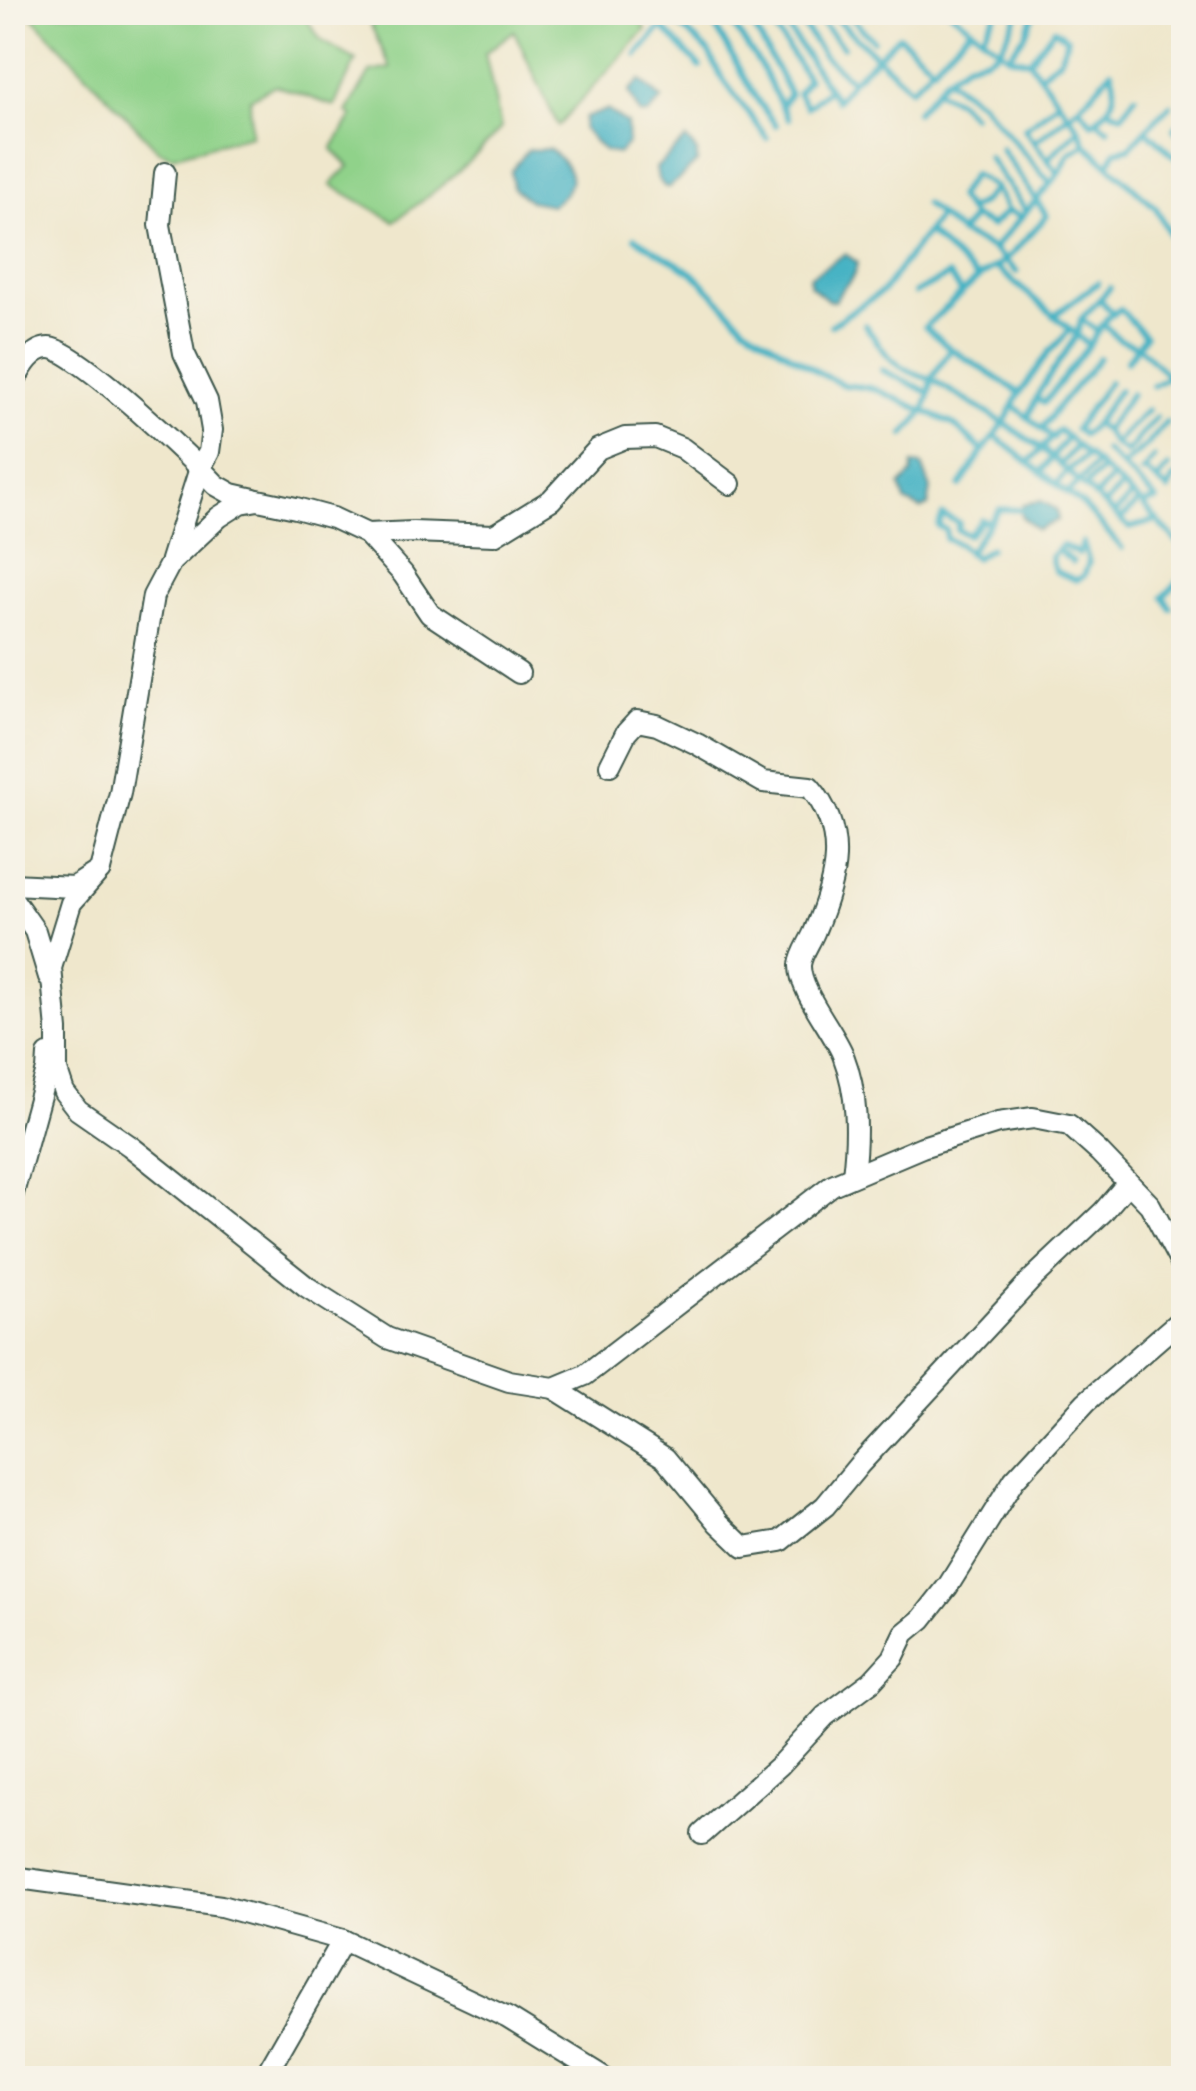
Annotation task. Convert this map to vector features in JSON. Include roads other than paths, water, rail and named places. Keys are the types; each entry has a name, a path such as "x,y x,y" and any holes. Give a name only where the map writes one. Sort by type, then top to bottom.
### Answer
{"street":[{"path":"164,172 160,225 184,354 207,401 212,430 209,452 200,468 170,562 153,596 120,793 100,870 71,902 51,968 57,1070 64,1092 78,1110 130,1146 307,1287 387,1338 509,1381 554,1388 665,1458 744,1548 781,1541 826,1506 859,1464 1127,1184"},
{"path":"12,385 38,350 51,348 62,352 94,374 216,485 232,494 333,518 367,534 403,574 430,614 520,673"},
{"path":"367,534 494,535 551,500 598,449 625,438 655,438 682,448 730,484"},
{"path":"170,562 219,517 241,502 258,500"},
{"path":"610,765 626,733 637,721 657,725 684,738 762,782 810,787 825,805 832,826 834,868 830,891 800,964 803,982 843,1055 858,1130 853,1175"},
{"path":"12,884 74,887 100,870"},
{"path":"12,898 35,931 52,990 47,1070 12,1197"},
{"path":"554,1388 585,1375 832,1185 905,1154 998,1123 1033,1118 1068,1125 1150,1205 1184,1268"},
{"path":"858,1130 884,1154 905,1154"},
{"path":"702,1834 780,1765 825,1716 883,1670 905,1632 922,1619 948,1586 1014,1480 1086,1402 1184,1317"},
{"path":"12,1877 221,1906 343,1940 508,2018 605,2078"},
{"path":"264,2078 343,1940"}],"water":[{"path":"640,80 662,99 648,115 640,114 629,92"},
{"path":"607,110 627,124 628,143 618,154 604,151 583,129 585,118"},
{"path":"686,139 697,152 697,162 670,187 665,187 656,168"},
{"path":"549,149 564,163 570,177 566,191 551,205 530,201 513,188 511,171 528,150"},
{"path":"845,254 857,262 856,269 836,300 829,301 811,286 809,277"},
{"path":"913,464 922,465 931,489 928,506 921,509 905,501 900,486 912,474"},
{"path":"1041,501 1056,509 1058,520 1037,530 1021,516 1023,504"}],"waterway":[{"path":"637,55 670,17 667,12"},
{"path":"705,12 776,125"},
{"path":"724,12 762,68 788,119"},
{"path":"746,12 790,94 781,106"},
{"path":"764,12 808,79 798,93 807,107 829,89"},
{"path":"777,12 837,101 899,36 934,68"},
{"path":"794,12 824,56 852,81"},
{"path":"812,12 843,47"},
{"path":"829,12 911,89 971,28"},
{"path":"846,12 873,40"},
{"path":"951,12 1008,56 1029,61 1079,129 1085,144 1156,208 1184,262"},
{"path":"982,37 997,12"},
{"path":"916,112 946,78 968,63 1000,50 1019,12"},
{"path":"1008,56 1025,35 1035,12"},
{"path":"670,17 708,51 722,78 767,138"},
{"path":"662,27 700,67"},
{"path":"1029,61 1054,29 1068,39 1059,60 1039,75"},
{"path":"1034,142 1076,109 1111,71 1114,94 1104,112 1092,123 1079,107"},
{"path":"946,78 981,103 1050,183"},
{"path":"937,91 956,100 972,115"},
{"path":"1110,110 1122,115 1135,96"},
{"path":"1058,102 1024,129 1059,174 1069,154 1085,144"},
{"path":"1146,129 1170,105"},
{"path":"1184,119 1174,129 1184,140"},
{"path":"1096,120 1108,129"},
{"path":"1048,159 1079,129"},
{"path":"1108,165 1116,151 1129,148 1146,130 1184,165"},
{"path":"865,325 892,359 908,371 931,379 951,349 925,327 978,278 1006,260 1047,216 1001,149"},
{"path":"988,157 1026,211"},
{"path":"1017,272 993,249 960,233 973,217 958,197 973,174 995,188 1007,211 1021,217"},
{"path":"993,249 1059,174"},
{"path":"967,210 981,203 995,188"},
{"path":"925,204 960,233"},
{"path":"973,217 991,226 1007,211"},
{"path":"831,325 883,291 939,216"},
{"path":"927,232 978,278"},
{"path":"635,238 693,273 745,326 821,374 844,385 873,388 924,411 930,393"},
{"path":"996,267 1089,345 1107,318 1120,309 1145,336 1127,361"},
{"path":"915,293 949,275 962,293"},
{"path":"1053,316 1098,283"},
{"path":"1028,418 1039,392 1077,335 1081,319 1110,288"},
{"path":"1100,299 1113,314"},
{"path":"1081,319 1099,332"},
{"path":"1103,324 1120,340 1138,346 1169,377"},
{"path":"1020,393 1070,330"},
{"path":"1037,399 1044,403 1089,345"},
{"path":"951,349 1020,393 1004,423 1044,450 1130,528 1157,520"},
{"path":"1042,429 1099,358"},
{"path":"1153,386 1183,368"},
{"path":"882,370 930,393 931,379 1004,423 983,451"},
{"path":"1095,424 1083,435 1075,429 1109,382"},
{"path":"1105,431 1095,424 1119,390"},
{"path":"1114,444 1105,431 1131,394"},
{"path":"1014,406 1053,438"},
{"path":"1125,451 1114,444 1147,410"},
{"path":"904,435 924,411 953,424 983,451 960,486"},
{"path":"1126,453 1156,417"},
{"path":"1122,466 1166,422"},
{"path":"1029,462 1059,430 1139,501 1184,553"},
{"path":"995,436 1084,506 1122,548"},
{"path":"1041,472 1068,437"},
{"path":"1060,465 1077,445"},
{"path":"1105,450 1157,500 1143,504"},
{"path":"1057,484 1088,455"},
{"path":"1142,472 1154,457"},
{"path":"1068,493 1097,463"},
{"path":"1157,481 1168,467"},
{"path":"1084,487 1103,469"},
{"path":"1144,470 1168,490 1173,479 1184,472"},
{"path":"1095,497 1113,477"},
{"path":"1105,505 1122,486"},
{"path":"1115,514 1132,495"},
{"path":"1121,520 1139,501"},
{"path":"990,548 975,558 946,539 946,530 938,526 943,515 959,523 957,530 969,535 982,520 990,522 1000,509 1028,510"},
{"path":"968,553 990,522"},
{"path":"1083,542 1089,562 1084,576 1076,580 1055,571 1051,557 1062,545 1079,554 1083,542"},
{"path":"1057,550 1073,562"},
{"path":"1171,608 1163,597 1184,576"}]}
